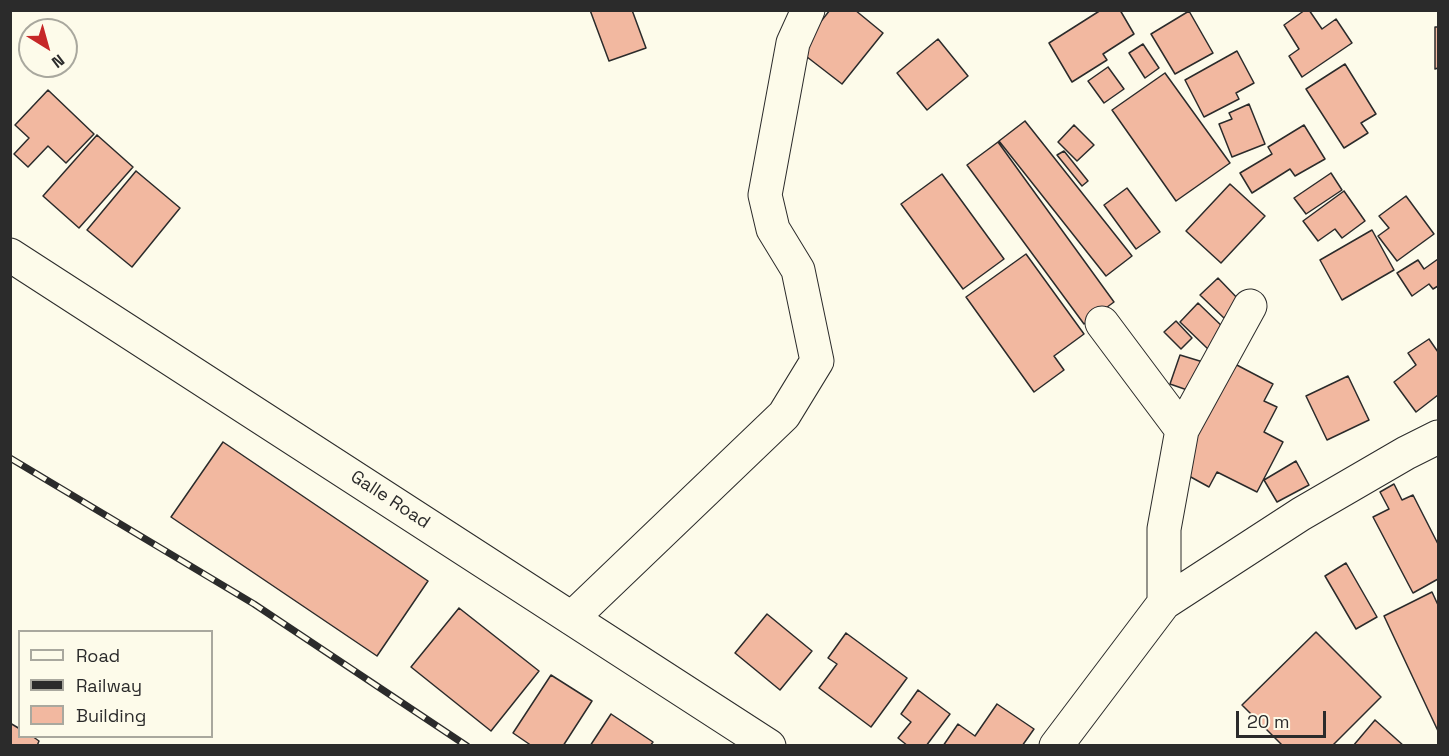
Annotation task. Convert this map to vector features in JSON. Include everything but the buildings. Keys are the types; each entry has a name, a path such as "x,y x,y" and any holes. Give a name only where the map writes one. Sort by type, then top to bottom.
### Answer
{"main road":[{"path":"572,618 784,415 817,361 798,270 773,229 765,195 793,43 808,10"},
{"name":"Galle Road","path":"10,255 769,746"},
{"path":"1164,603 1164,529 1182,430 1250,306"},
{"path":"1102,323 1182,430"},
{"path":"1056,746 1164,603 1301,514 1438,437"}],"railway":[{"path":"10,458 254,604 467,746"}]}
